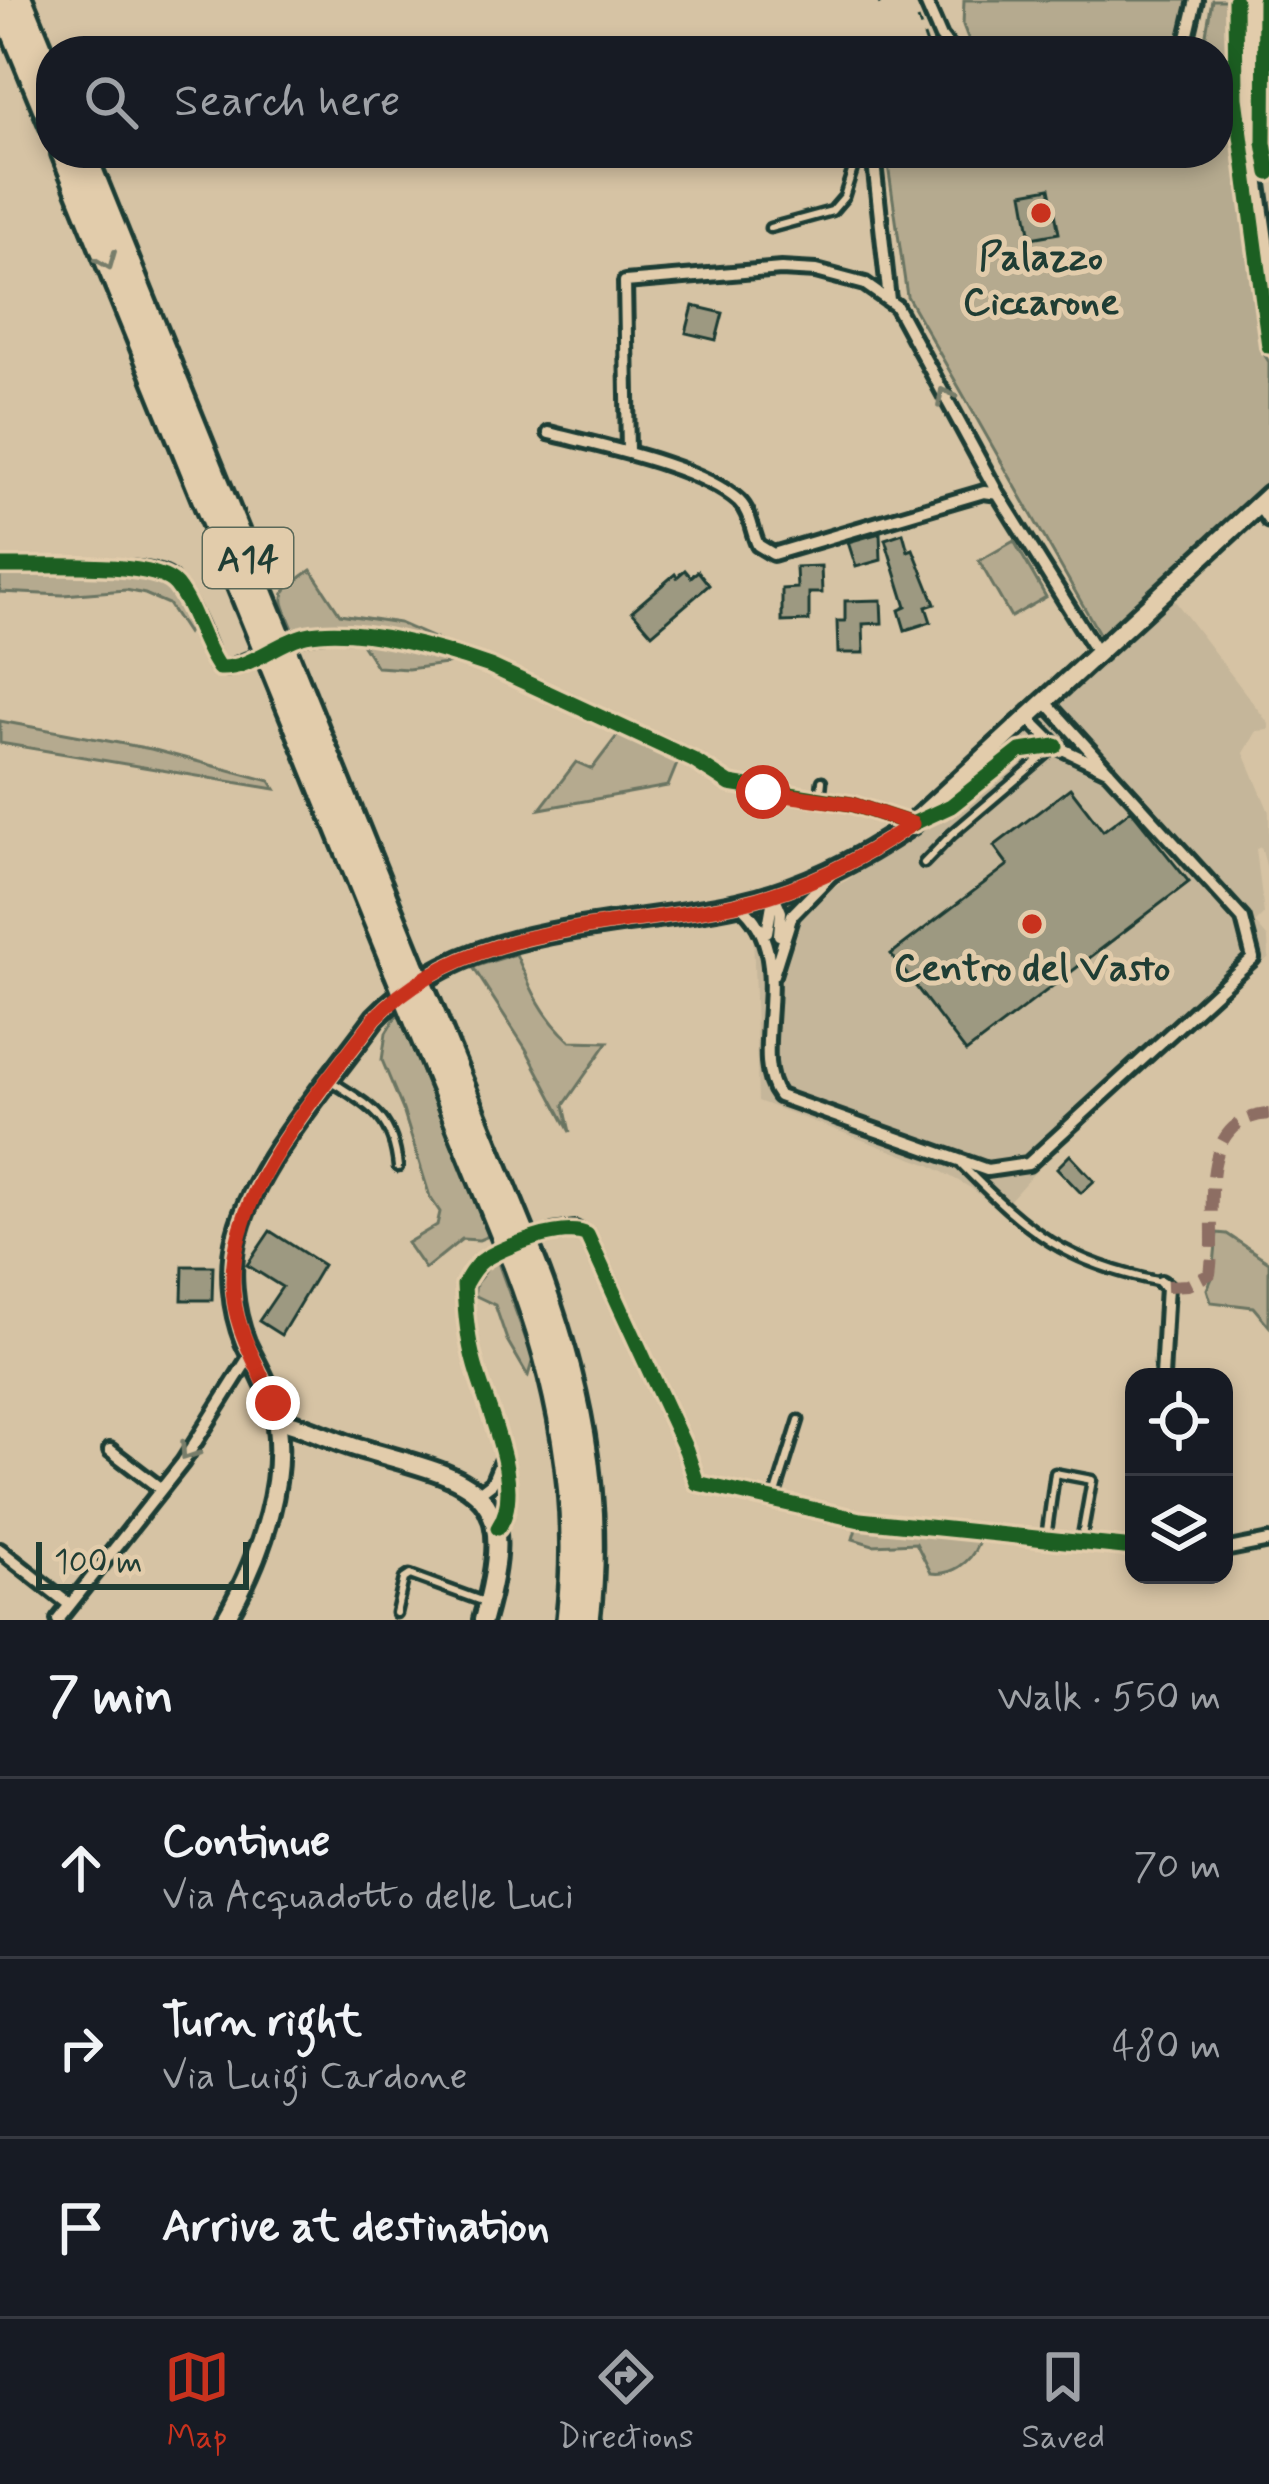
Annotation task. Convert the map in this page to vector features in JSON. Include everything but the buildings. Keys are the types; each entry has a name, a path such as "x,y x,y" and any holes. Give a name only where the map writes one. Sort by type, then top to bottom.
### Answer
{"highway":[{"path":"0,0 36,88"},
{"path":"21,0 36,36"},
{"name":"A14","path":"69,168 523,1261 568,1358 585,1439 592,1526 588,1620"},
{"name":"A14","path":"90,168 404,968"},
{"name":"A14","path":"523,1261 565,1436 574,1530 568,1620"}],"main road":[{"path":"1249,0 1246,115 1262,182 1269,275"},
{"path":"225,1620 246,1584 266,1530 276,1465 275,1419 268,1389 234,1300 236,1235 262,1175 392,1001 454,962 555,933 739,904 832,874 912,824 1266,502"},
{"path":"275,1419 433,1471 479,1493 498,1528 485,1612"}],"street":[{"path":"925,0 941,36"},
{"path":"1188,36 1196,0"},
{"path":"875,168 889,300"},
{"path":"628,452 626,282 782,269 816,271 866,284 889,300 908,326 998,494 1098,654"},
{"path":"549,433 677,468 737,499 749,514 758,544 773,554 984,492 998,494"},
{"path":"0,566 165,574 177,586 216,665 226,670 250,658"},
{"path":"298,638 349,634 458,655 693,760 730,784 851,804 912,824 951,806 1020,751 1056,746"},
{"path":"774,893 781,912 772,952 770,1070 771,1086 779,1096 987,1170 1028,1164 1253,958 1243,919 1045,701"},
{"path":"1028,718 1056,746 1115,774"},
{"path":"772,952 792,914 832,874"},
{"path":"739,904 759,920 772,952"},
{"path":"553,1232 575,1228 587,1235 686,1450 697,1484 860,1520 1125,1547"},
{"path":"484,1259 464,1285 465,1305 473,1359 503,1456 507,1503 498,1528"},
{"path":"1161,1282 1167,1286 1168,1305 1163,1368"},
{"path":"58,1620 161,1489 251,1354"},
{"path":"110,1450 161,1489"},
{"path":"479,1493 498,1474 503,1456"},
{"path":"1233,1548 1269,1541"},
{"path":"0,1550 70,1605"}],"lane":[{"path":"770,228 832,211 844,197 854,168"},
{"path":"924,863 1056,746"},
{"path":"820,800 822,781"},
{"path":"329,1080 377,1112 395,1144 398,1167"},
{"path":"958,1160 1044,1241 1114,1272 1161,1282"},
{"path":"773,1503 799,1420"},
{"path":"1046,1538 1054,1473 1092,1480 1082,1542"},
{"path":"396,1613 404,1579 410,1575 485,1612"}],"path":[{"path":"918,17 924,36"}],"shaded area":[{"path":"964,0 1189,0 1190,9 1181,36 967,36"},
{"path":"1212,0 1232,0 1231,36 1206,36"},
{"path":"1233,121 1264,354 1269,362 1269,488 1101,637 907,296 888,168 1233,168"},
{"path":"1014,541 1046,597 1011,617 979,561"},
{"path":"311,570 340,614 399,623 456,648 454,663 408,669 377,667 354,631 296,636 283,597"},
{"path":"121,571 157,579 171,589 191,626 187,633 168,604 145,594 126,590 63,595 0,592 0,572"},
{"name":"Centro del Vasto","path":"1172,597 1269,724 1269,730 1257,731 1244,753 1269,812 1269,876 1261,847 1256,849 1264,914 1255,923 1268,938 1269,957 1045,1161 1000,1211 930,1165 758,1101 753,928 846,881 918,831"},
{"path":"0,721 151,749 270,781 275,789 0,743"},
{"path":"620,732 679,759 668,786 540,809 576,762 592,769"},
{"path":"516,954 532,990 560,1032 570,1041 608,1042 564,1105 570,1132 526,1049 473,967"},
{"path":"398,1013 489,1236 462,1239 425,1269 407,1243 437,1225 440,1212 430,1197 382,1060 386,1033"},
{"path":"1217,1233 1227,1234 1269,1262 1269,1326 1253,1307 1211,1302 1207,1289 1213,1276"},
{"path":"496,1257 533,1359 528,1376 507,1340 495,1305 474,1295 478,1274"},
{"path":"858,1522 972,1530 978,1544 959,1567 931,1573 916,1543 873,1545 853,1539"}],"marked path":[{"path":"1167,1286 1188,1285 1210,1274 1218,1152 1244,1120 1269,1114"}],"cycle path":[{"path":"1235,0 1236,98 1269,346"},
{"path":"1265,0 1264,143 1269,173"},
{"path":"0,566 120,568 164,577 183,594 219,668 241,665 295,639 327,632 374,635 447,652 490,666 693,760 730,784 851,804 912,824 951,806 1020,751 1056,746"},
{"path":"498,1528 506,1511 506,1469 472,1353 464,1285 479,1263 504,1249 550,1234 577,1232 587,1235 697,1483 860,1520 1125,1547"}],"place":[{"name":"Palazzo Ciccarone","path":"1041,213"},
{"name":"Centro del Vasto","path":"1032,924"}],"route":[{"path":"273,1403 246,1343 234,1300 236,1235 262,1175 375,1018 392,1001 454,962 534,938 739,904 832,874 912,824 851,804 763,792"}]}
